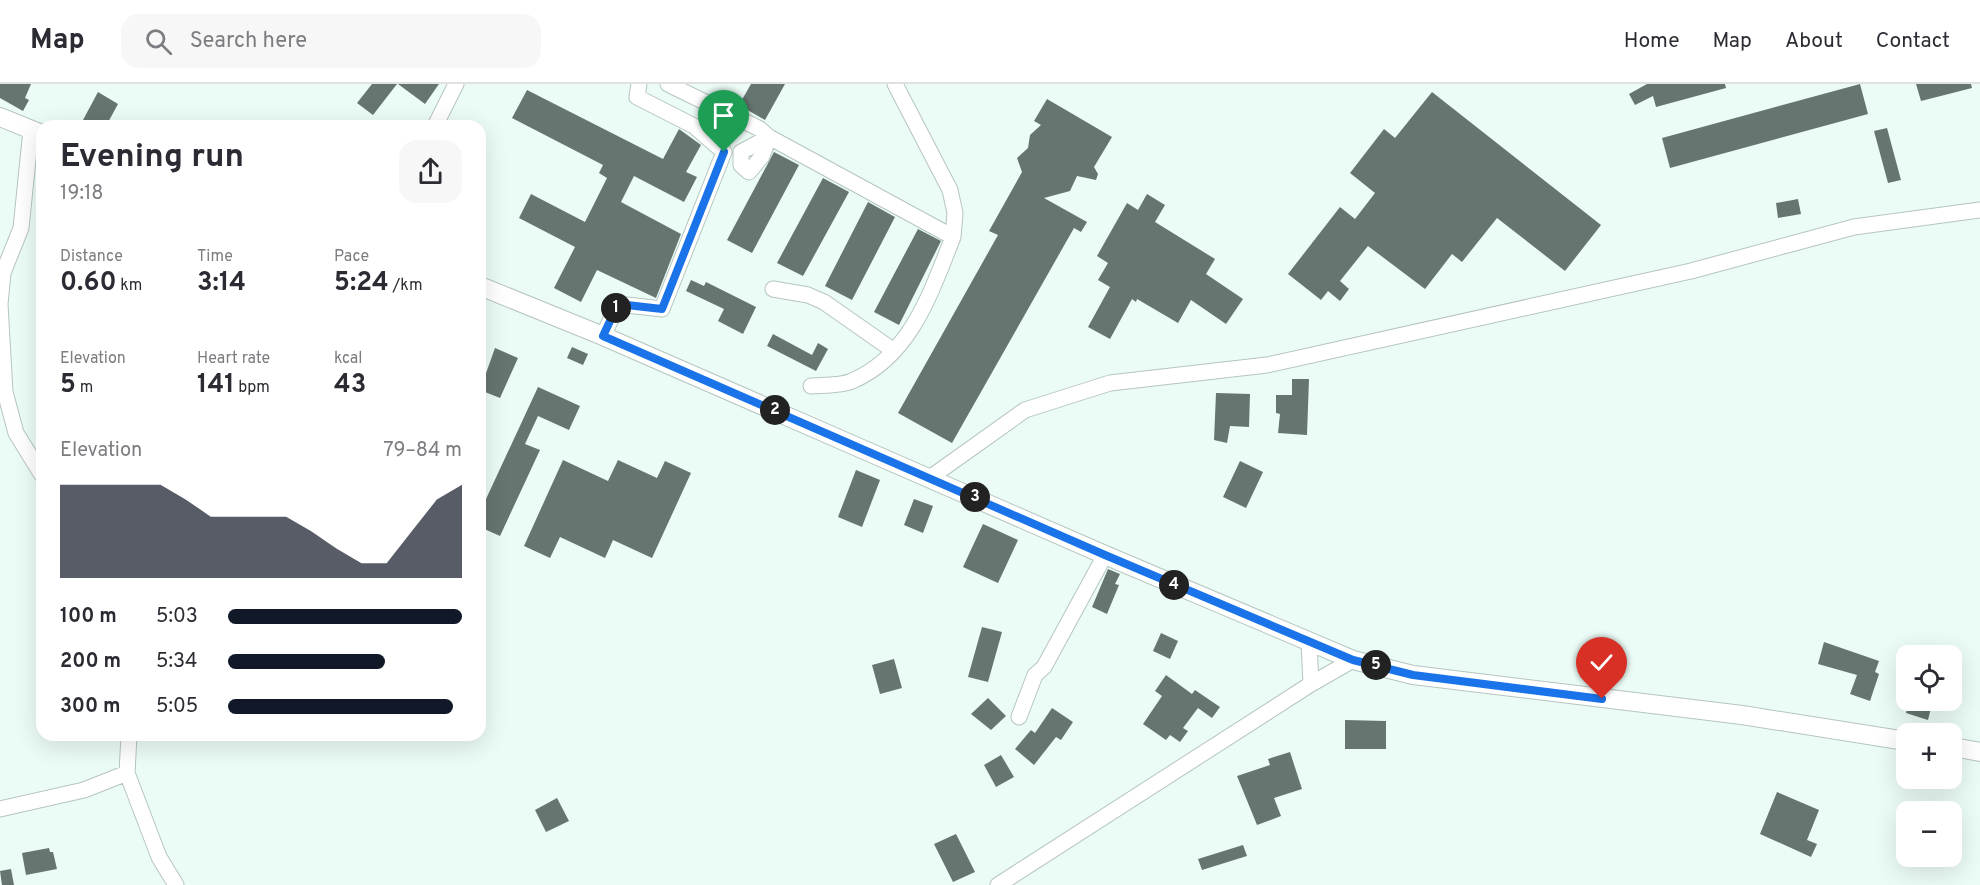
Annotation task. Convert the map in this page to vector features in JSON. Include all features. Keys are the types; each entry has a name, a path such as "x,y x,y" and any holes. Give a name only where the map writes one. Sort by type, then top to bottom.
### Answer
{"main road":[{"path":"0,117 36,132"},
{"path":"486,288 603,336 931,477 1105,555 1353,660 1413,675 1452,681 1742,715 1896,739"},
{"path":"1962,749 1980,752"}],"street":[{"path":"438,120 456,84"},
{"path":"603,336 618,304 662,309 724,152 694,126 637,97 639,84"},
{"path":"668,84 759,129 769,137 953,237"},
{"path":"811,386 850,382 880,366 916,324 953,237 955,213 950,190 895,84"},
{"path":"36,132 21,228 3,273 0,304 2,397 16,433 36,465"},
{"path":"931,477 1025,410 1110,383 1267,365 1691,271 1854,227 1980,210"},
{"path":"773,289 808,295 824,302 894,351"},
{"path":"1019,717 1035,675 1044,667 1105,555"},
{"path":"1309,642 1311,684"},
{"path":"998,885 1311,684 1353,660"},
{"path":"129,741 127,773 159,857 176,885"},
{"path":"0,809 84,790 127,773"}],"building":[{"path":"0,84 31,84 25,98 29,100 23,111 0,98"},
{"path":"372,84 397,84 373,115 357,103"},
{"path":"398,84 439,84 425,104"},
{"path":"751,84 785,84 765,120 739,105"},
{"path":"1647,84 1725,84 1726,88 1656,107 1653,96 1635,105 1629,94"},
{"path":"1860,84 1868,114 1670,168 1662,138"},
{"path":"1916,84 1971,84 1972,88 1921,101"},
{"path":"527,90 663,159 679,129 701,145 686,172 697,177 684,202 634,176 621,202 681,234 656,298 597,270 581,302 554,288 575,247 519,218 531,194 585,222 607,178 599,173 603,165 512,118"},
{"path":"98,92 118,104 109,120 83,120"},
{"path":"1432,92 1601,225 1565,271 1497,218 1462,262 1452,254 1425,289 1368,246 1340,281 1349,289 1340,301 1328,291 1321,300 1288,274 1340,207 1355,219 1375,193 1350,173 1384,129 1395,138"},
{"path":"1047,99 1112,137 1094,167 1098,174 1096,180 1077,176 1070,191 1044,198 1087,222 1081,232 1074,228 952,443 898,413 998,235 989,231 1022,172 1017,158 1028,148 1030,135 1041,125 1034,121"},
{"path":"1887,128 1901,180 1888,183 1874,131"},
{"path":"774,152 799,165 752,253 727,240"},
{"path":"823,178 849,192 803,276 777,263"},
{"path":"1147,194 1165,205 1155,222 1215,259 1206,274 1243,299 1226,324 1191,300 1178,323 1137,299 1136,302 1132,299 1110,339 1088,327 1110,287 1098,280 1108,263 1097,256 1127,203 1138,210"},
{"path":"1798,199 1801,214 1778,218 1776,203"},
{"path":"868,202 895,217 852,300 825,286"},
{"path":"918,229 941,241 899,325 874,312"},
{"path":"691,280 704,286 706,282 756,307 743,334 718,321 724,309 686,291"},
{"path":"773,334 812,355 818,343 828,349 816,371 767,346"},
{"path":"572,347 588,354 583,365 567,358"},
{"path":"495,348 518,358 500,398 486,392 486,373"},
{"path":"1292,379 1309,379 1307,435 1278,433 1280,414 1276,413 1276,395 1292,395"},
{"path":"538,387 580,406 569,430 538,416 525,444 540,450 500,536 486,530 486,499"},
{"path":"1216,393 1250,394 1249,427 1230,426 1227,443 1214,440"},
{"path":"563,460 608,481 618,460 657,478 665,461 691,473 652,558 613,540 605,558 560,537 550,558 524,546"},
{"path":"1240,461 1263,472 1246,508 1223,497"},
{"path":"856,470 880,480 862,527 838,517"},
{"path":"914,499 933,506 923,533 904,525"},
{"path":"983,524 1018,540 998,583 963,567"},
{"path":"1108,569 1120,574 1115,584 1119,585 1107,614 1092,607"},
{"path":"982,627 1002,632 988,682 968,677"},
{"path":"1161,633 1178,641 1170,659 1153,651"},
{"path":"1824,642 1879,661 1875,672 1879,674 1870,701 1850,694 1857,675 1818,664"},
{"path":"894,659 902,688 880,694 872,665"},
{"path":"1166,675 1192,694 1195,690 1220,707 1212,718 1198,708 1183,728 1188,731 1180,742 1170,735 1166,740 1143,724 1162,696 1155,691"},
{"path":"988,698 1006,716 991,730 971,714"},
{"path":"1052,708 1073,722 1061,740 1056,737 1034,765 1015,749 1031,730 1035,733"},
{"path":"1906,711 1930,711 1928,720 1906,713"},
{"path":"1345,720 1386,721 1386,749 1345,749"},
{"path":"1290,752 1302,789 1274,798 1281,816 1257,825 1237,776 1270,765 1268,759"},
{"path":"1001,755 1014,777 996,787 984,765"},
{"path":"1777,792 1819,810 1807,840 1817,844 1811,857 1760,834"},
{"path":"557,798 569,821 546,832 535,810"},
{"path":"956,834 975,872 953,882 934,844"},
{"path":"1243,845 1247,856 1202,870 1198,859"},
{"path":"49,848 50,852 53,852 57,869 26,875 22,853"},
{"path":"11,869 14,885 2,885 0,871"}],"route":[{"path":"724,152 662,309 618,304 603,336 931,477 1105,555 1353,660 1413,675 1602,699"}]}
